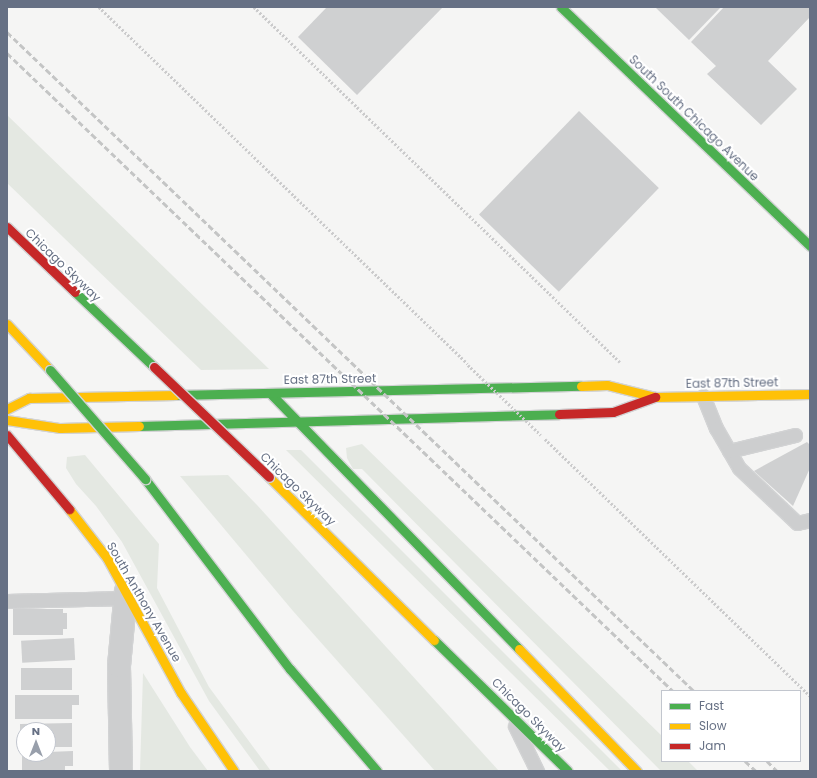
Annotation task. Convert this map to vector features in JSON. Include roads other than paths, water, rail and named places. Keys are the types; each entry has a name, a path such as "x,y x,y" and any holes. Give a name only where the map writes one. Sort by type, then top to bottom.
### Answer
{"main road":[{"name":"South South Chicago Avenue","path":"561,7 810,246"},
{"name":"Chicago Skyway","path":"7,227 269,477 568,771"},
{"path":"7,324 50,370 145,479 290,669 377,771"},
{"name":"East 87th Street","path":"7,409 29,398 607,385 655,397 810,394"},
{"path":"270,393 637,771"},
{"name":"East 87th Street","path":"7,420 54,428 613,412 655,397"},
{"name":"South Anthony Avenue","path":"7,435 83,526 107,558 181,693 234,771"},
{"path":"351,740 370,771"},
{"path":"366,758 381,771"}],"street":[{"path":"121,771 119,666 126,594"}],"lane":[{"path":"703,396 716,428 739,468 796,523 810,520"},
{"path":"729,451 795,435"},
{"path":"7,600 126,594"},
{"path":"505,708 538,771"}],"railway":[{"path":"7,32 693,690"},
{"path":"7,53 672,690"},
{"path":"746,762 756,771"},
{"path":"768,762 777,771"}]}
